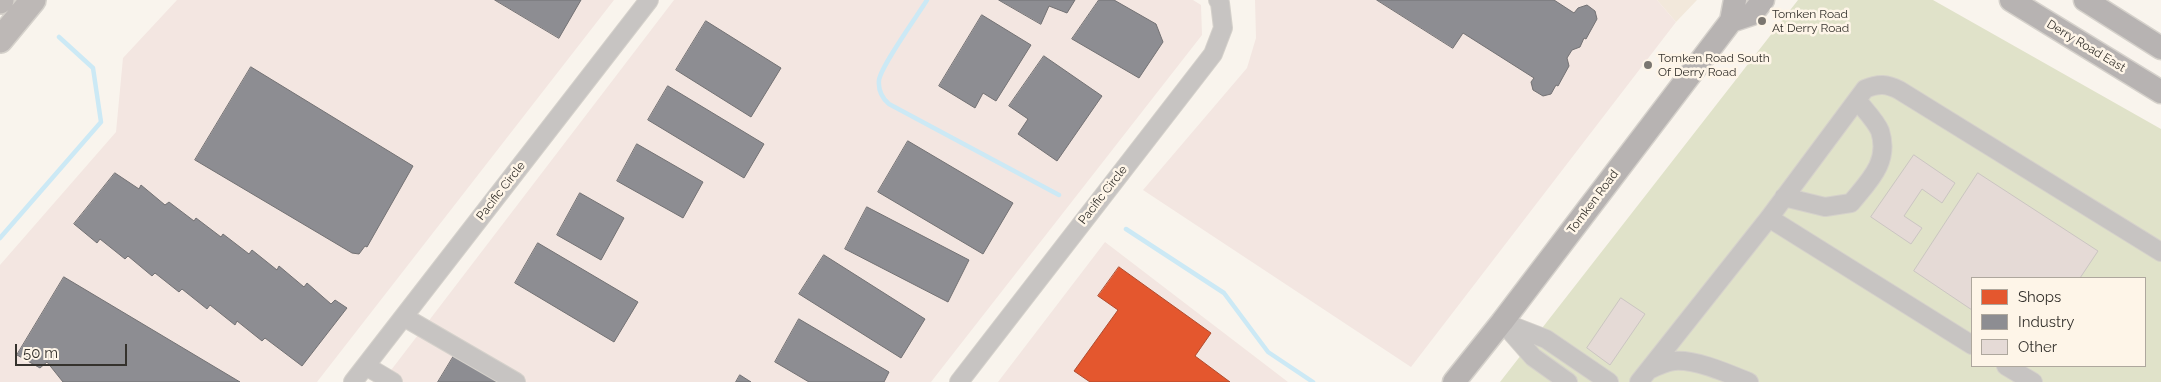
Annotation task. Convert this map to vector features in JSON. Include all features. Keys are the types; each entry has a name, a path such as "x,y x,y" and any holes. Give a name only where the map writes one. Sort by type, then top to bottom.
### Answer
{"highway":[{"path":"0,40 33,0"}],"main road":[{"name":"Tomken Road","path":"1454,382 1502,322 1733,10 1752,14 1763,0"},
{"name":"Derry Road East","path":"2011,0 2161,92"},
{"path":"2085,0 2161,48"}],"street":[{"name":"Pacific Circle","path":"353,382 650,0"},
{"name":"Pacific Circle","path":"959,382 1213,54 1223,28 1218,0"},
{"path":"1643,376 1768,218 1865,89 1875,84 1887,84 1900,90 2161,252"},
{"path":"1784,197 1825,207 1851,203 1875,172 1883,154 1880,130 1857,100"},
{"path":"1768,218 1971,343"},
{"path":"404,317 516,382"},
{"path":"1502,322 1533,356 1568,382"},
{"path":"1502,322 1546,339 1609,382"},
{"path":"1643,376 1664,363 1686,362 1726,372 1749,382"},
{"path":"366,366 393,382"},
{"path":"2008,367 2033,382"}],"shaded area":[{"path":"177,0 614,0 317,382 0,382 0,265 116,132 123,58"},
{"path":"674,0 1193,0 1201,5 1202,35 931,382 382,382"},
{"path":"1255,0 1657,0 1676,22 1411,367 1143,190 1247,68 1256,38"},
{"path":"1657,0 1697,0 1676,22"},
{"path":"1105,242 1288,382 998,382"}],"green space":[{"path":"1798,0 1933,0 2161,129 2161,382 1500,382"}],"building: Shops":[{"path":"1119,267 1211,333 1195,356 1230,382 1090,382 1074,371 1118,310 1098,296"}],"building: Industry":[{"path":"495,0 581,0 559,38"},
{"path":"999,0 1075,0 1067,13 1049,6 1041,24"},
{"path":"1099,0 1114,0 1156,24 1163,42 1139,78 1072,39"},
{"path":"1377,0 1554,0 1574,13 1578,8 1587,5 1595,11 1597,19 1580,47 1572,50 1567,58 1569,66 1558,86 1556,85 1551,94 1543,96 1533,90 1531,82 1534,78 1463,33 1453,48"},
{"path":"982,15 1031,45 996,101 983,93 975,108 939,86"},
{"path":"706,21 781,68 751,117 676,70"},
{"path":"1044,56 1102,96 1057,161 1018,134 1028,119 1009,106"},
{"path":"251,67 413,166 367,247 365,246 359,254 352,253 195,160"},
{"path":"668,86 764,144 744,178 648,120"},
{"path":"908,141 1013,203 983,254 878,192"},
{"path":"637,144 703,182 683,218 617,181"},
{"path":"115,173 139,189 141,185 165,205 169,202 194,221 196,218 221,237 223,234 249,254 252,250 277,270 279,266 304,287 307,283 331,304 335,300 347,308 302,366 265,338 262,341 237,321 235,325 210,305 207,309 182,289 179,292 155,273 152,276 128,256 125,259 100,239 97,243 74,224"},
{"path":"580,193 624,218 601,260 557,235"},
{"path":"867,207 969,260 948,302 845,249"},
{"path":"538,243 638,302 614,342 515,283"},
{"path":"824,255 925,319 901,358 799,294"},
{"path":"64,277 240,382 63,382 47,362 40,368 17,355"},
{"path":"799,319 889,372 884,382 809,382 775,362"},
{"path":"455,354 503,382 438,382"},
{"path":"740,375 751,382 736,382"}],"building: Other":[{"path":"1914,155 1955,183 1942,203 1922,189 1904,216 1922,228 1911,244 1871,217"},
{"path":"1978,173 2098,251 2081,277 1971,277 1971,309 1914,271"},
{"path":"1621,298 1645,314 1610,365 1587,348"}],"waterway":[{"path":"927,0 881,73 879,84 882,96 889,104 1059,195"},
{"path":"0,238 101,122 93,68 59,37"},
{"path":"1126,229 1224,293 1268,352 1313,382"}],"place":[{"name":"Tomken Road At Derry Road","path":"1762,21"},
{"name":"Tomken Road South Of Derry Road","path":"1648,65"}]}
